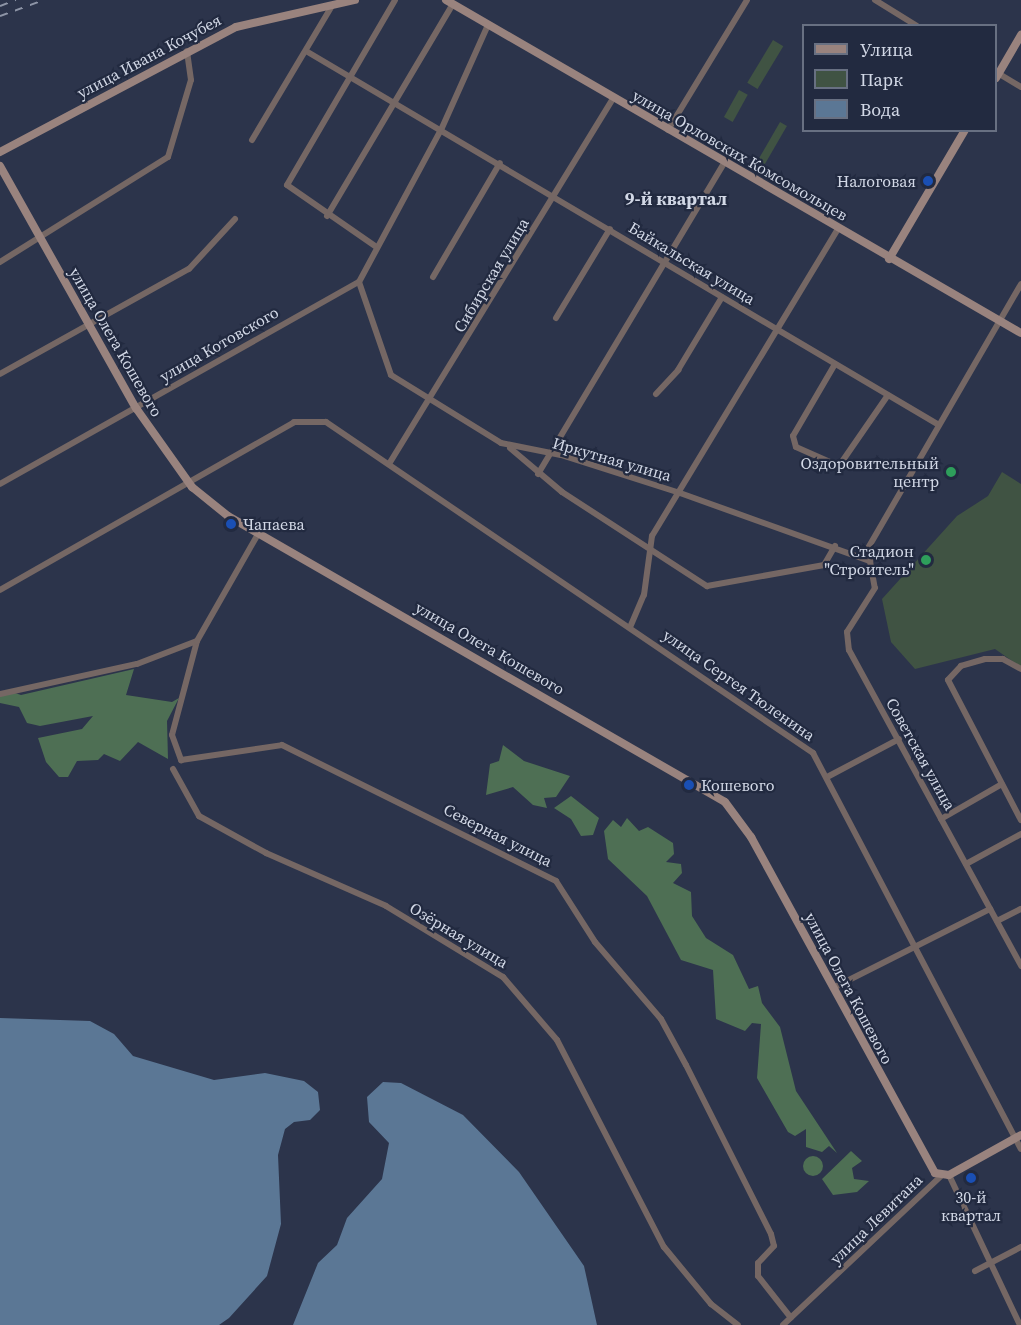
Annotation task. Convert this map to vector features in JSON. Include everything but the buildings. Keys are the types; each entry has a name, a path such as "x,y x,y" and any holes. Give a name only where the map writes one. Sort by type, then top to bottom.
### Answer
{"street":[{"name":"улица Ивана Кочубея","path":"0,152 186,51 236,27 355,0"},
{"path":"375,246 327,216 287,187 394,0"},
{"path":"668,130 747,0"},
{"path":"875,0 914,24"},
{"path":"327,216 395,104 449,2"},
{"name":"улица Орловских Комсомольцев","path":"449,2 889,259 1021,333"},
{"path":"252,140 332,6"},
{"path":"359,282 375,246 441,130 488,25"},
{"path":"997,72 1021,35"},
{"path":"0,262 40,240 168,157 190,80 186,51"},
{"name":"Байкальская улица","path":"306,51 500,163 666,265 939,425"},
{"path":"997,75 1021,87"},
{"name":"Сибирская улица","path":"389,464 430,401 613,99"},
{"path":"889,259 964,132"},
{"path":"433,277 500,163"},
{"path":"538,474 554,454 724,163"},
{"name":"улица Олега Кошевого","path":"0,166 136,408 187,482 258,534 725,802 748,831 898,1112 945,1175"},
{"path":"0,374 189,269 236,219"},
{"path":"556,318 609,229"},
{"path":"631,625 644,594 650,549 680,493 838,229"},
{"name":"Иркутная улица","path":"359,282 389,373 430,401 509,447 554,454 680,493 864,555"},
{"name":"улица Котовского","path":"0,484 359,282"},
{"path":"864,555 1021,284"},
{"path":"656,394 678,370 722,297"},
{"path":"835,364 793,436 796,447 839,466 888,395"},
{"name":"улица Сергея Тюленина","path":"187,482 305,419 326,422 631,625 808,749 829,776 916,946 1018,1136 1021,1149"},
{"path":"509,447 538,474 710,586 824,565 835,546"},
{"path":"0,590 187,482"},
{"path":"0,693 137,664 197,641 258,534"},
{"name":"Советская улица","path":"864,555 876,569 875,588 846,641 1021,966"},
{"name":"Северная улица","path":"197,641 172,735 179,759 204,760 264,744 282,745 556,881 595,942 661,1019 686,1065 771,1234 774,1246 758,1263 758,1276 791,1318"},
{"path":"1021,669 1004,659 985,659 958,668 948,680 1021,820"},
{"path":"829,776 898,739"},
{"name":"Озёрная улица","path":"173,769 199,816 266,853 386,906 503,976 557,1040 664,1247 711,1304 738,1325"},
{"path":"941,819 1002,784"},
{"path":"966,864 1021,834"},
{"path":"833,988 990,909"},
{"path":"997,921 1021,909"},
{"name":"улица Левитана","path":"783,1325 945,1175 1018,1136"},
{"path":"945,1175 1020,1325"},
{"path":"975,1271 1021,1247"}],"green space":[{"path":"773,40 783,46 758,89 747,83"},
{"path":"739,90 748,95 733,122 724,117"},
{"path":"780,122 787,126 765,164 758,160"},
{"path":"1002,472 1021,484 1021,667 995,649 915,669 891,642 882,599 957,516 988,496"},
{"path":"134,669 126,695 172,702 179,698 167,721 168,759 138,742 120,761 104,754 98,760 77,761 68,777 59,777 46,762 38,738 82,729 93,716 40,726 27,723 19,707 0,703 0,696 12,692 21,695"},
{"path":"503,745 524,761 570,776 556,797 544,798 547,808 533,805 513,787 486,795 490,764 499,761"},
{"path":"571,796 599,818 593,835 581,836 571,819 554,808"},
{"path":"627,818 639,831 648,827 673,843 674,854 666,862 681,864 682,873 673,883 691,892 692,916 706,938 733,955 749,989 758,986 762,1003 780,1027 796,1091 837,1153 829,1146 822,1152 806,1147 806,1129 795,1136 788,1132 757,1078 761,1024 752,1023 745,1031 716,1019 713,970 681,960 647,896 608,859 604,831 613,820 621,827"},
{"path":"851,1151 862,1161 852,1168 854,1179 869,1181 857,1192 833,1195 822,1179"},
{"path":"813,1156 820,1159 823,1166 820,1173 813,1176 806,1173 803,1166 806,1159"}],"water":[{"path":"0,1018 90,1021 114,1034 133,1056 214,1080 265,1073 304,1081 318,1092 320,1110 310,1120 294,1122 285,1129 278,1155 281,1224 267,1276 229,1318 219,1325 0,1325"},
{"path":"383,1082 401,1083 463,1115 519,1172 584,1266 597,1325 293,1325 318,1263 337,1245 347,1218 382,1179 389,1143 369,1122 367,1097"}],"railway":[{"path":"0,6 16,0"},
{"path":"0,16 44,0"}],"place":[{"name":"Налоговая","path":"928,181"},
{"name":"Оздоровительный центр","path":"951,472"},
{"name":"Чапаева","path":"231,524"},
{"name":"Стадион \"Строитель\"","path":"926,560"},
{"name":"Кошевого","path":"689,785"},
{"name":"30-й квартал","path":"971,1178"}],"district":[{"name":"9-й квартал","path":"676,199"}]}
